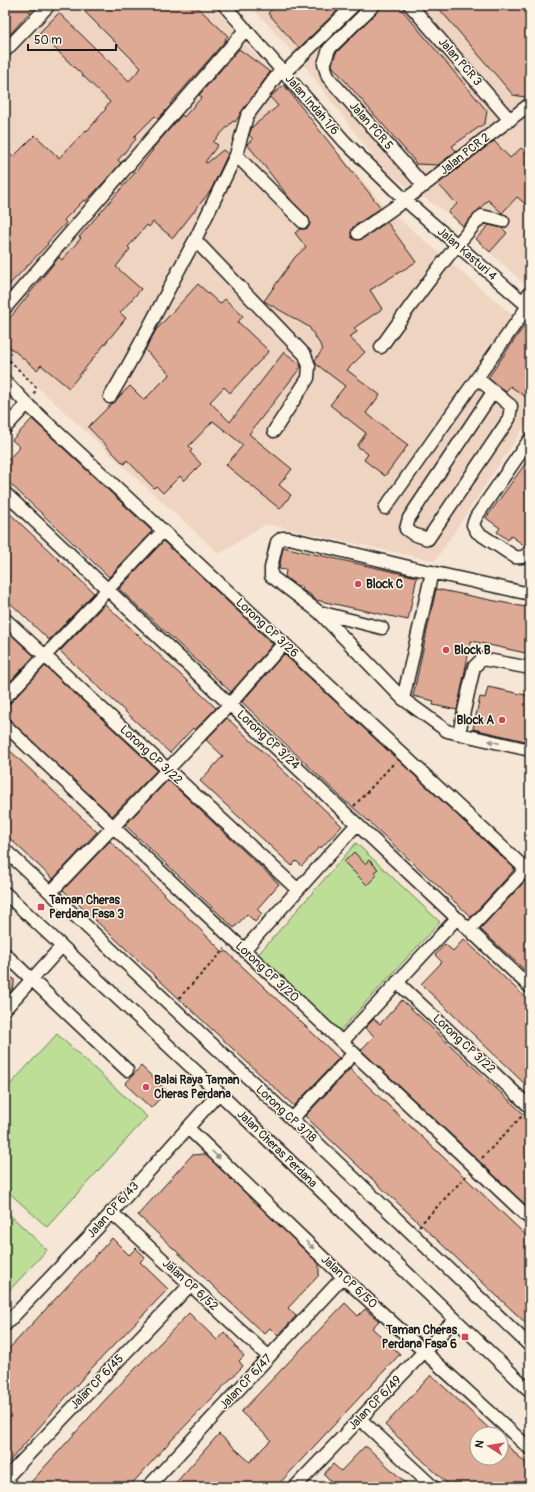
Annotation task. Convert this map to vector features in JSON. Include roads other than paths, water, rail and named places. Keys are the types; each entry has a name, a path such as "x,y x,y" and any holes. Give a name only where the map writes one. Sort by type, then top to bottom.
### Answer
{"street":[{"path":"5,51 49,5"},
{"path":"110,397 132,361 167,289 195,240 236,155 247,116 283,71 354,5"},
{"name":"Jalan PCR 5","path":"374,5 330,49 324,64 328,77 424,186"},
{"name":"Jalan PCR 3","path":"410,5 510,120"},
{"name":"Jalan Indah 1/6","path":"232,8 246,30 345,142 405,200"},
{"path":"5,308 246,30"},
{"name":"Jalan PCR 2","path":"358,233 405,200 528,108"},
{"path":"236,155 303,222"},
{"name":"Jalan Kasturi 4","path":"405,200 456,244 528,302"},
{"path":"381,347 456,244 482,216 503,221"},
{"path":"195,240 305,355 309,366 308,378 274,431"},
{"path":"385,508 477,378 528,302"},
{"path":"477,378 511,406 508,419 428,538 413,534 406,529 409,518 493,392"},
{"name":"Lorong CP 3/26","path":"5,381 27,404 528,871"},
{"path":"5,428 27,404"},
{"path":"530,439 476,517 473,524 477,532 515,557 520,558 526,556 530,551"},
{"name":"Lorong CP 3/24","path":"5,492 530,987"},
{"path":"5,698 109,590 163,531"},
{"path":"530,594 289,538 282,538 277,542 271,568 271,576 319,612 403,699 448,731 530,750"},
{"path":"403,699 432,572"},
{"path":"319,612 382,628"},
{"name":"Lorong CP 3/22","path":"5,619 298,890"},
{"path":"51,892 230,704 284,643"},
{"path":"459,733 474,668 482,659 530,668"},
{"name":"Lorong CP 3/20","path":"5,725 530,1219"},
{"path":"244,950 357,824"},
{"name":"Lorong CP 3/18","path":"5,850 172,1006 530,1346"},
{"path":"469,930 528,871"},
{"name":"Jalan Cheras Perdana","path":"5,893 219,1093 530,1390"},
{"path":"342,1042 457,918"},
{"path":"5,1009 62,946"},
{"path":"5,954 126,1070"},
{"name":"Lorong CP 3/22","path":"397,982 530,1107"},
{"path":"292,1120 354,1053"},
{"name":"Jalan CP 6/43","path":"5,1325 111,1212 219,1093"},
{"name":"Jalan CP 6/50","path":"188,1128 343,1277 530,1449"},
{"name":"Jalan CP 6/52","path":"111,1212 269,1357"},
{"name":"Jalan CP 6/47","path":"148,1487 343,1277"},
{"name":"Jalan CP 6/45","path":"5,1479 190,1285"},
{"name":"Jalan CP 6/49","path":"295,1487 454,1319"},
{"path":"360,1419 433,1487"},
{"path":"5,1479 13,1487"}],"place":[{"name":"Block C","path":"358,584"},
{"name":"Block B","path":"446,650"},
{"name":"Block A","path":"502,720"},
{"name":"Taman Cheras Perdana Fasa 3","path":"41,907"},
{"name":"Balai Raya Taman Cheras Perdana","path":"146,1087"},
{"name":"Taman Cheras Perdana Fasa 6","path":"465,1337"}]}
